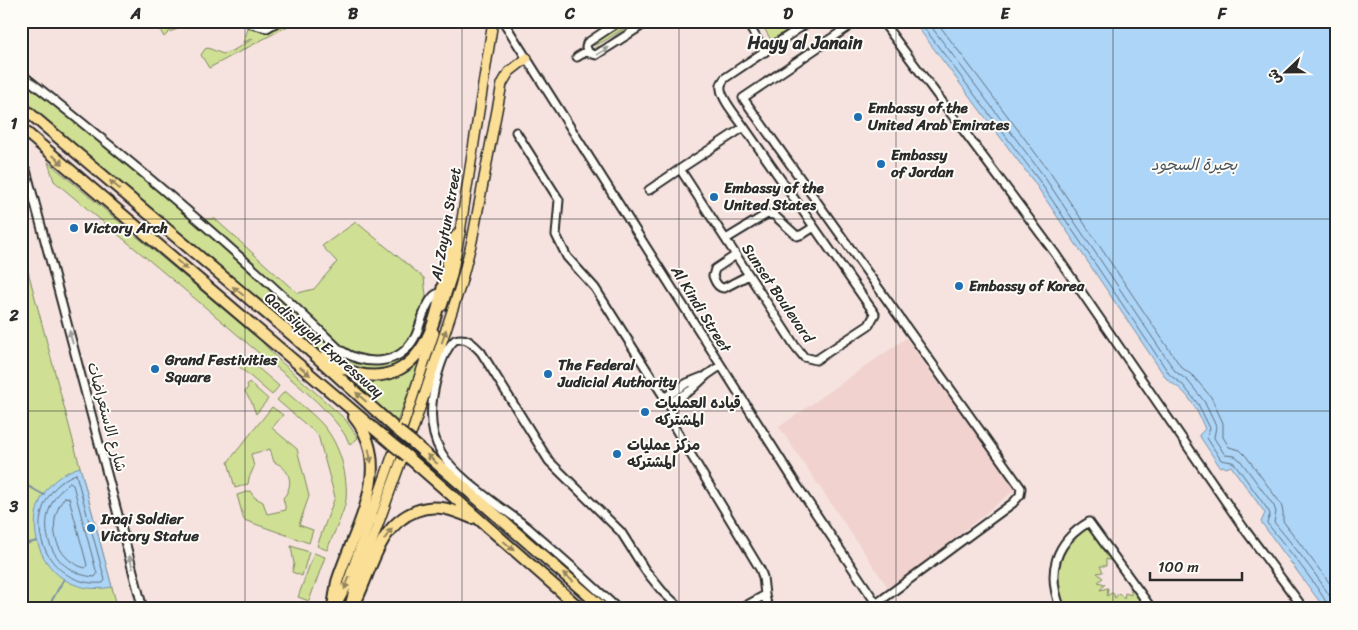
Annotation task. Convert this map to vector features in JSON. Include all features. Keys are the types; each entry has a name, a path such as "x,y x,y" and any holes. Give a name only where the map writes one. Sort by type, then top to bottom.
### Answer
{"highway":[{"name":"Qadisiyyah Expressway","path":"21,106 412,437 604,609"},
{"name":"Qadisiyyah Expressway","path":"21,128 338,399 392,449 483,524 581,609"},
{"path":"298,340 350,372 377,376 389,374 408,363 421,348 427,337 445,286 452,243 460,232"},
{"path":"334,609 338,582 369,494 372,464 366,440 360,427 338,399"},
{"path":"350,609 362,589 381,544 398,521 420,509 434,507 461,513 483,524"}],"main road":[{"name":"Al-Zaytun Street","path":"460,232 493,21"},
{"name":"Al-Zaytun Street","path":"412,437 460,287 472,241 502,84 509,72 527,58"},
{"name":"Al-Zaytun Street","path":"400,428 445,286"},
{"path":"445,286 460,287"},
{"path":"334,609 347,585 392,449"},
{"path":"350,609 355,588 404,459"},
{"path":"334,609 344,600 350,609"}],"street":[{"path":"249,21 251,24 267,28 280,21"},
{"name":"Al Kindi Street","path":"503,21 720,366 878,606"},
{"path":"587,51 587,43 590,40 620,21"},
{"path":"587,51 592,55 599,53 649,21"},
{"path":"746,21 765,52"},
{"name":"Sunset Boulevard","path":"680,169 804,357 816,360 869,326 875,314 744,127 721,89 721,83 725,78 810,21"},
{"path":"857,21 743,98 1016,480 1022,492 1013,503 878,606"},
{"path":"882,21 1054,252 1243,527 1304,609"},
{"path":"577,58 587,51"},
{"path":"21,74 72,114 227,244 340,350 350,356 362,361 374,362 397,356 414,339 432,298 445,286"},
{"path":"649,190 744,127"},
{"path":"516,132 559,200 556,235 567,257 595,288 671,408 672,424 760,569 768,609"},
{"name":"شارع الاستعراضات","path":"26,170 144,609"},
{"path":"726,240 767,214 774,215 798,236 814,227"},
{"path":"736,255 715,269 712,276 715,282 724,288 749,275"},
{"path":"618,609 555,551 458,473 441,452 433,430 431,407 437,376 454,340 467,339 481,352 549,461 620,532 645,570 662,591 681,609"},
{"path":"666,401 687,383 708,375 720,366"},
{"path":"1061,609 1056,595 1054,577 1056,560 1064,543 1076,530 1090,522 1152,609"},
{"path":"740,609 765,595"}],"shaded area":[{"path":"906,338 1016,489 892,588 887,586 779,427"}],"green space":[{"path":"155,21 173,21 178,29 169,32 164,37"},
{"path":"243,21 248,21 251,27 265,30 286,23 288,26 209,68 201,55 205,49 208,48 223,54 253,39 243,43 248,29"},
{"path":"627,21 634,21 608,39 591,46 592,43"},
{"path":"639,21 643,21 596,50 592,49 603,45 624,29"},
{"path":"760,21 802,21 771,40"},
{"path":"21,67 204,219 215,219 298,293 314,289 337,262 322,246 356,222 424,278 426,295 422,356 397,422 361,388 346,369 255,298 21,102"},
{"path":"48,162 259,339 279,360 345,419 358,438 350,445 334,420 297,384 54,181"},
{"path":"21,245 113,591 118,609 21,609"},
{"path":"244,356 279,386 272,395 237,365"},
{"path":"249,382 268,399 256,414 245,392"},
{"path":"285,391 323,425 340,454 345,473 346,500 327,550 317,546 335,497 318,435 277,400"},
{"path":"272,407 283,415 272,428 297,449 309,496 299,525 313,530 309,543 244,520 237,495 250,491 254,497 263,502 267,514 286,510 283,498 289,488 289,477 284,468 274,462 270,449 251,454 254,467 248,484 235,488 228,462"},
{"path":"1089,525 1113,559 1112,561 1106,559 1106,566 1100,566 1103,572 1097,573 1103,578 1098,582 1105,584 1100,590 1108,588 1107,596 1113,592 1115,598 1119,593 1124,599 1125,593 1131,595 1131,589 1134,589 1148,609 1065,609 1057,582 1060,555 1070,539"},
{"path":"291,546 309,552 302,576 292,572 294,564"},
{"path":"314,553 325,557 309,601 298,597"}],"water":[{"name":"بحيرة السجود","path":"913,21 1337,21 1337,609 1325,609 1261,522 1265,513 1231,466 1226,468 1220,467 1199,435 1205,429 1191,402 1184,392 1166,378 1034,182"},
{"path":"80,467 112,587 85,587 63,578 47,562 37,542 35,520 41,498 56,480"}],"waterway":[{"path":"21,482 44,495"},
{"path":"21,545 37,541"},
{"path":"47,609 64,579"}],"place":[{"name":"Embassy of the United Arab Emirates","path":"858,117"},
{"name":"Embassy of Jordan","path":"881,164"},
{"name":"Embassy of the United States","path":"714,197"},
{"name":"Victory Arch","path":"74,228"},
{"name":"Embassy of Korea","path":"959,286"},
{"name":"Grand Festivities Square","path":"155,369"},
{"name":"The Federal Judicial Authority","path":"548,374"},
{"name":"قياده العمليات المشتركه","path":"645,412"},
{"name":"مركز عمليات المشتركه","path":"617,454"},
{"name":"Iraqi Soldier Victory Statue","path":"91,528"}],"district":[{"name":"Hayy al Janain","path":"805,43"}]}
